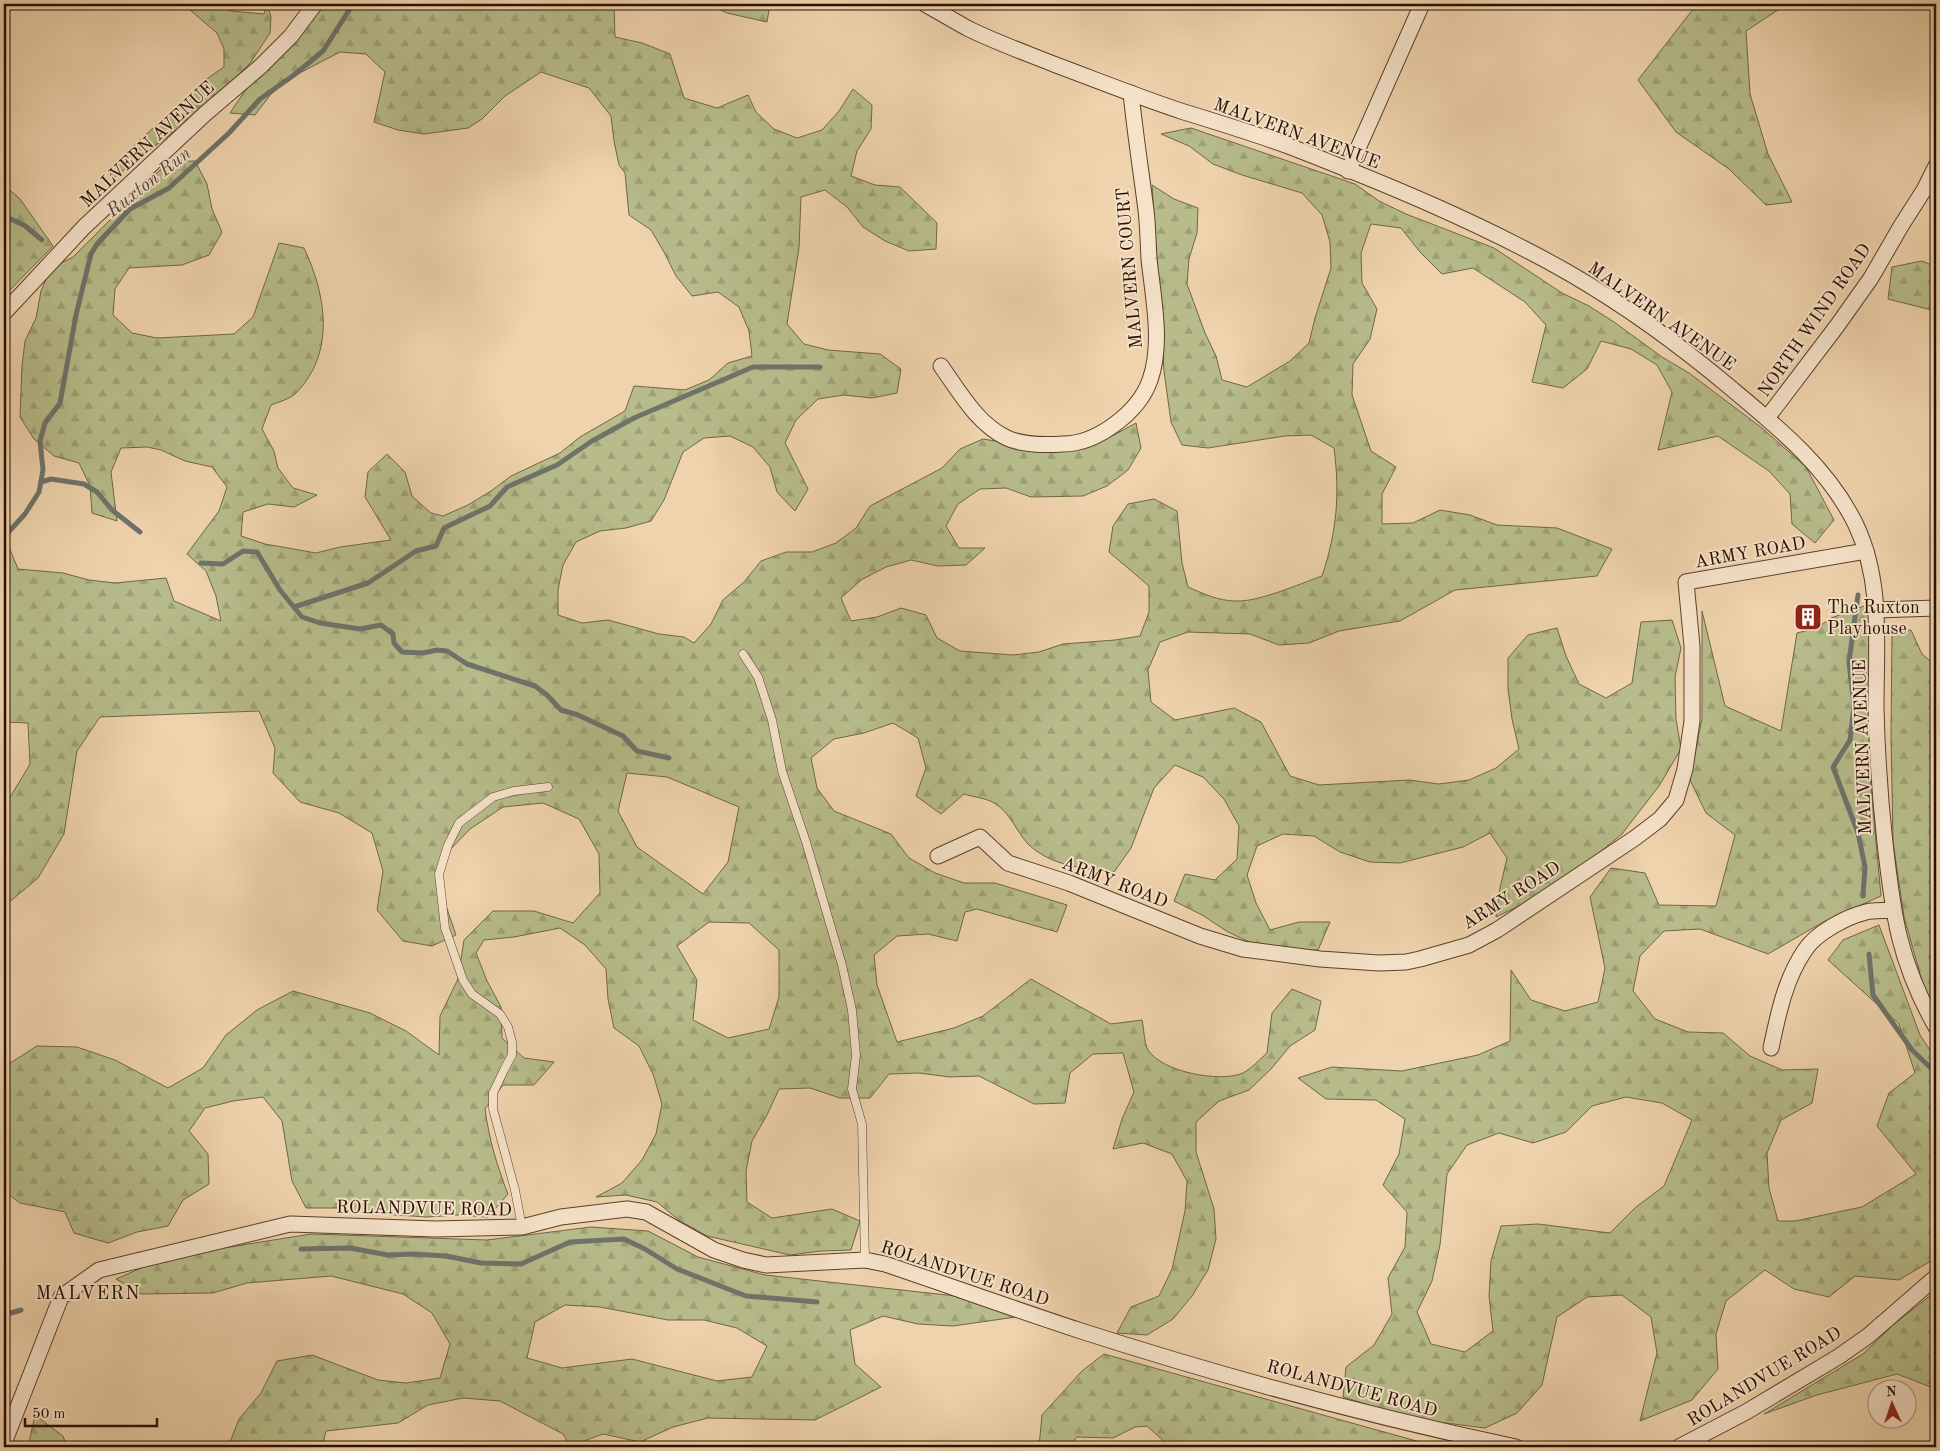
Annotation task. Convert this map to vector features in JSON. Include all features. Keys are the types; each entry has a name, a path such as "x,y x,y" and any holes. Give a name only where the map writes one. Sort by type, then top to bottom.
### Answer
{"street":[{"name":"MALVERN AVENUE","path":"4,313 84,227 206,114 261,66 291,36 315,4"},
{"name":"MALVERN AVENUE","path":"925,4 968,28 1131,94 1290,147 1436,206 1480,226 1576,277 1667,338 1767,418 1796,444 1830,484 1855,523 1866,551 1874,589 1876,610 1878,764 1892,910 1910,974 1936,1027"},
{"path":"1348,171 1422,4"},
{"name":"MALVERN COURT","path":"941,366 969,405 988,426 1008,439 1038,444 1066,444 1094,437 1112,428 1141,398 1150,380 1154,362 1156,318 1146,211 1131,94"},
{"name":"NORTH WIND ROAD","path":"1767,418 1871,278 1900,226 1924,190 1936,166"},
{"name":"ARMY ROAD","path":"938,856 980,837 1008,862 1069,883 1200,936 1243,949 1320,959 1379,963 1406,962 1469,945 1497,930 1635,838 1660,819 1676,800 1685,769 1692,721 1692,646 1686,582 1866,551"},
{"path":"1876,610 1936,608"},
{"path":"1771,1048 1779,1011 1805,950 1825,931 1843,921 1866,912 1892,910"},
{"name":"ROLANDVUE ROAD","path":"4,1443 62,1297 99,1270 290,1224 444,1229 522,1227 561,1218 627,1209 646,1212 714,1250 743,1260 766,1265 866,1260 885,1264 1078,1330 1167,1357 1337,1404 1516,1447"},
{"name":"ROLANDVUE ROAD","path":"1679,1447 1754,1408 1838,1357 1868,1336 1936,1277"}],"lane":[{"path":"743,654 758,677 772,720 782,772 842,965 852,1010 856,1055 852,1089 862,1124 866,1260"},
{"path":"522,1227 515,1190 493,1109 494,1093 512,1055 512,1042 508,1027 500,1014 472,994 463,980 445,928 439,874 448,845 459,823 493,797 514,791 548,787"}],"green space":[{"path":"183,4 217,4 231,11 264,14 267,4 271,17 270,33 251,62 215,100 112,179 109,168 208,78 224,67 224,49 217,33"},
{"path":"324,4 614,4 615,37 642,43 670,54 684,98 717,108 748,95 756,112 774,129 797,138 822,130 839,111 853,89 872,105 871,129 857,151 851,176 875,185 900,187 937,223 936,249 909,251 885,241 863,227 847,207 825,190 801,197 799,248 787,324 804,344 828,350 880,354 901,369 897,393 872,398 844,395 818,399 796,420 785,443 808,489 795,511 777,492 770,467 753,447 730,436 704,438 683,452 664,500 651,521 626,528 600,531 576,542 563,565 558,590 558,615 582,623 608,620 659,634 684,637 694,643 711,624 723,600 744,582 761,561 786,552 812,552 836,543 856,528 870,506 942,468 960,449 983,439 1008,443 1040,452 1065,451 1090,445 1136,423 1141,448 1128,470 1107,486 1083,496 1031,497 1006,488 980,489 958,504 946,526 959,548 985,548 966,565 938,566 911,560 886,567 861,580 841,598 851,621 877,617 901,608 926,615 937,638 960,651 1013,655 1039,652 1063,644 1140,636 1149,612 1149,586 1109,552 1113,526 1128,504 1154,499 1177,511 1182,563 1188,587 1206,595 1230,601 1245,601 1267,596 1322,576 1331,543 1336,512 1337,481 1334,448 1311,435 1285,436 1208,448 1182,445 1171,422 1164,371 1152,185 1174,199 1198,208 1197,233 1189,259 1187,284 1205,333 1216,356 1222,380 1247,387 1290,361 1309,343 1331,268 1330,242 1322,215 1302,193 1213,164 1189,146 1161,134 1191,128 1355,184 1379,201 1406,214 1494,248 1562,293 1589,306 1614,322 1662,357 1689,373 1762,428 1806,467 1834,520 1815,543 1792,524 1790,494 1769,471 1718,436 1658,450 1672,392 1657,365 1631,349 1601,341 1587,369 1563,388 1532,382 1546,325 1525,302 1473,268 1442,274 1420,252 1401,228 1371,224 1361,253 1362,283 1377,309 1370,339 1353,364 1352,395 1371,451 1396,467 1382,494 1382,524 1413,523 1440,510 1470,515 1497,525 1557,528 1612,549 1597,576 1455,590 1400,621 1339,631 1309,643 1279,645 1250,634 1188,632 1160,642 1148,670 1151,702 1175,720 1234,708 1261,722 1290,776 1319,785 1409,780 1439,784 1469,780 1496,768 1519,749 1508,689 1508,658 1528,635 1557,628 1566,656 1579,684 1606,698 1632,683 1641,622 1672,620 1681,648 1675,677 1676,719 1681,749 1659,786 1622,834 1599,853 1523,904 1496,917 1507,858 1490,833 1463,847 1400,863 1370,862 1340,852 1314,836 1283,834 1257,846 1247,875 1256,903 1270,930 1299,922 1330,922 1318,950 1287,951 1256,945 1228,932 1202,915 1174,901 1185,874 1215,880 1237,859 1239,826 1224,799 1203,777 1175,765 1154,788 1131,848 1114,872 1080,868 1057,862 1047,857 1028,844 1000,807 987,800 964,794 941,814 916,796 926,768 918,738 893,723 864,733 834,739 811,758 817,788 834,811 891,834 909,858 935,873 964,883 995,883 1067,905 1057,932 977,909 965,912 957,941 928,934 897,936 874,955 877,985 897,1042 954,1028 983,1016 1031,979 1111,1024 1142,1020 1148,1050 1155,1058 1178,1070 1207,1076 1233,1076 1246,1071 1267,1053 1272,1013 1292,989 1321,1001 1315,1030 1290,1046 1271,1069 1249,1090 1219,1101 1196,1122 1196,1152 1214,1209 1216,1239 1208,1270 1192,1296 1173,1319 1147,1335 1117,1333 1131,1307 1159,1296 1172,1269 1185,1211 1187,1181 1172,1154 1143,1143 1113,1149 1122,1119 1134,1092 1123,1053 1093,1054 1070,1073 1065,1103 1034,1104 979,1076 950,1077 919,1073 889,1074 870,1098 840,1098 810,1088 779,1089 752,1141 746,1171 747,1202 772,1218 832,1209 860,1221 851,1250 790,1255 707,1236 680,1221 657,1202 626,1195 596,1197 622,1183 642,1160 656,1134 662,1104 653,1074 639,1046 614,1028 608,999 606,969 585,945 560,928 514,937 484,940 476,953 487,981 501,1007 502,1038 524,1058 554,1062 534,1085 503,1085 485,1109 494,1152 508,1194 488,1217 458,1215 427,1217 366,1213 336,1208 306,1208 292,1181 282,1121 263,1097 233,1101 205,1108 189,1131 208,1154 209,1184 183,1200 168,1226 137,1232 108,1243 74,1233 65,1212 20,1203 4,1191 4,1067 37,1046 77,1047 115,1060 168,1088 203,1068 226,1035 257,1010 293,991 370,1013 406,1031 439,1055 440,1016 458,979 464,940 493,911 534,911 573,923 600,893 599,854 579,819 543,803 503,807 470,829 442,858 443,897 456,935 432,946 403,941 377,910 383,871 372,833 339,813 300,802 273,773 275,748 259,711 100,717 77,751 64,834 38,878 7,904 4,903 4,801 9,799 30,764 28,723 4,722 4,535 18,569 63,573 89,580 115,583 166,578 174,601 221,621 216,596 206,571 187,554 219,511 227,487 212,467 185,461 161,450 147,447 121,448 111,472 117,521 92,513 90,486 79,463 54,456 34,439 20,417 25,341 36,318 41,291 51,268 73,257 168,162 195,161 207,184 212,209 222,232 209,255 182,265 129,268 115,289 113,315 132,333 157,338 234,334 253,317 279,243 304,248 312,266 322,304 322,341 317,360 309,377 294,395 271,405 262,429 274,451 278,468 293,488 317,495 294,507 268,504 243,512 241,536 265,544 316,553 340,547 391,540 365,497 368,472 387,454 405,472 412,496 431,513 443,516 468,505 511,476 560,453 580,437 625,411 634,386 685,390 709,380 728,363 752,356 749,331 739,307 718,292 692,296 676,276 651,230 629,215 625,173 619,165 611,116 589,88 541,72 505,96 482,119 468,128 424,134 398,130 374,122 385,72 366,54 340,52 292,77 271,94 255,115 230,113 244,92","holes":["627,773 667,777 739,807 728,862 703,894 637,847 618,811","709,922 749,923 779,950 779,997 769,1029 728,1038 693,1020 697,980 677,946"]},
{"path":"708,4 770,4 767,22 727,13"},
{"path":"1697,4 1787,4 1746,31 1750,94 1768,154 1792,202 1766,205 1729,169 1676,132 1638,80"},
{"path":"4,185 20,199 53,246 4,296"},
{"path":"1922,261 1936,267 1936,311 1888,299 1892,267"},
{"path":"1864,606 1872,616 1869,766 1881,896 1825,921 1768,954 1700,929 1664,931 1640,956 1633,991 1655,1019 1688,1032 1723,1033 1750,1056 1782,1070 1818,1069 1812,1103 1781,1120 1767,1153 1769,1188 1778,1221 1795,1221 1862,1207 1916,1174 1877,1126 1889,1093 1915,1073 1899,1024 1828,960 1843,940 1879,925 1920,1035 1936,1059 1936,1258 1899,1280 1855,1276 1829,1297 1794,1289 1765,1270 1726,1301 1716,1334 1718,1369 1692,1400 1640,1421 1657,1353 1651,1317 1622,1295 1587,1297 1557,1317 1542,1385 1517,1413 1485,1428 1414,1419 1343,1397 1346,1367 1374,1345 1392,1314 1388,1278 1405,1247 1407,1212 1383,1185 1399,1154 1405,1119 1376,1100 1326,1099 1298,1078 1332,1067 1402,1071 1478,1055 1510,1041 1511,970 1531,1000 1565,1011 1598,1002 1605,968 1590,897 1611,868 1645,873 1659,905 1716,906 1735,835 1706,813 1690,780 1702,718 1702,611 1725,706 1781,731 1797,633 1817,628 1831,618","holes":["1626,1097 1662,1103 1692,1120 1664,1186 1636,1207 1610,1233 1538,1224 1501,1226 1491,1261 1489,1296 1493,1331 1465,1352 1431,1344 1417,1312 1432,1281 1440,1245 1447,1174 1467,1145 1499,1133 1533,1143 1566,1132 1592,1106"]},
{"path":"1911,630 1922,654 1936,666 1936,1009 1924,988 1904,917 1893,842 1892,632"},
{"path":"591,1227 648,1231 698,1257 765,1275 956,1296 1023,1316 953,1326 918,1324 883,1316 850,1330 855,1364 881,1387 815,1420 708,1418 673,1427 640,1442 603,1434 570,1446 563,1434 500,1401 463,1398 428,1405 398,1423 326,1431 322,1447 228,1447 239,1419 261,1393 277,1361 312,1355 378,1380 406,1383 440,1378 450,1344 432,1313 403,1294 331,1276 247,1283 213,1293 141,1294 116,1279 157,1261 192,1253 311,1234 487,1240","holes":["565,1305 600,1307 668,1320 704,1320 737,1328 767,1346 752,1377 717,1381 632,1359 562,1368 527,1358 535,1322"]},
{"path":"1936,1291 1936,1389 1918,1382 1918,1378 1907,1378 1897,1374 1882,1378 1868,1378 1868,1382 1817,1395 1764,1414 1863,1354 1893,1325"},
{"path":"1104,1354 1438,1447 1166,1447 1166,1443 1147,1426 1135,1427 1113,1438 1077,1437 1068,1447 1039,1447 1042,1415 1082,1371"},
{"path":"35,1415 63,1436 67,1447 28,1447"}],"waterway":[{"name":"Ruxton Run","path":"4,537 25,514 39,492 43,470 40,441 45,423 60,403 76,315 91,254 97,244 130,209 169,188 229,133 260,99 294,75 323,51 353,4"},
{"path":"4,216 24,225 42,240"},
{"path":"294,607 368,583 416,551 436,546 444,528 490,506 507,487 557,465 592,441 634,418 753,367 820,367"},
{"path":"41,482 51,479 84,484 97,492 112,510 140,532"},
{"path":"201,563 223,564 243,551 257,552 280,590 302,617 320,623 360,629 381,625 393,634 394,643 402,652 447,651 467,664 535,686 547,695 561,710 578,715 623,736 637,751 669,758"},
{"path":"1858,595 1849,662 1854,706 1850,740 1833,767 1858,833 1865,867 1863,896"},
{"path":"1869,954 1873,995 1912,1050 1936,1073"},
{"path":"301,1249 350,1248 388,1255 446,1256 481,1263 521,1264 570,1242 624,1239 645,1249 677,1269 746,1296 817,1302"},
{"path":"4,1315 21,1310"}],"place":[{"name":"The Ruxton Playhouse","path":"1808,617"}],"district":[{"name":"MALVERN","path":"88,1292"}]}
